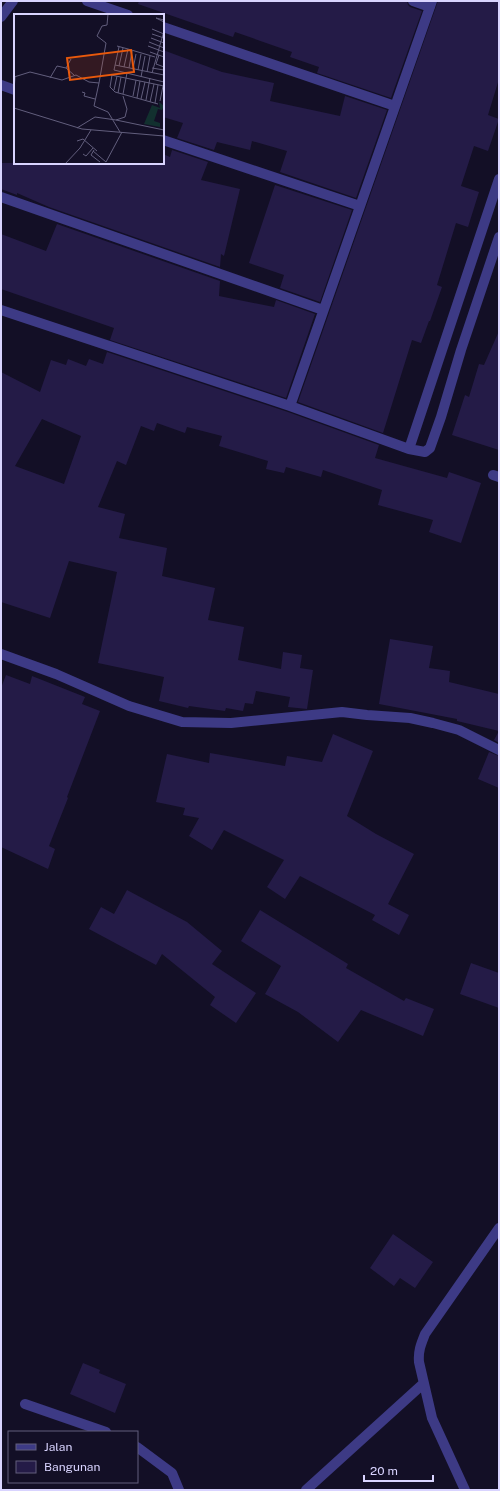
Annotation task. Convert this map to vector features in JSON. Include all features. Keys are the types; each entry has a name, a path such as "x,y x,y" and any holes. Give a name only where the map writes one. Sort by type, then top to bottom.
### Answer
{"street":[{"path":"1,17 13,1"},
{"path":"88,1 125,14"},
{"path":"290,406 431,4 413,1"},
{"path":"164,27 395,106"},
{"path":"1,85 14,90"},
{"path":"164,140 360,206"},
{"path":"409,449 499,179"},
{"path":"1,197 323,310"},
{"path":"1,310 290,406 409,449 425,452 430,448 441,417 460,350 499,238"},
{"path":"1,654 56,674 129,706 182,722 231,723 342,712 410,718 459,730 499,750"},
{"path":"465,1490 432,1418 418,1353 425,1334 499,1228"},
{"path":"306,1490 424,1383"},
{"path":"25,1404 103,1431"},
{"path":"138,1448 172,1473 179,1490"}],"building":[{"path":"139,1 407,1 410,7 422,11 391,98 317,73 319,67 290,57 292,52 235,32 233,37 138,4"},
{"path":"438,1 499,1 499,79 488,115 499,119 488,151 474,146 461,186 479,192 468,227 456,223 437,285 442,287 421,343 412,340 383,433 298,402"},
{"path":"164,50 222,72 274,83 270,101 340,116 345,96 387,110 356,198 280,172 287,151 252,141 250,150 217,142 214,150 177,138 183,123 164,117"},
{"path":"172,150 208,162 201,180 240,189 224,256 221,254 220,267 49,207 17,193 17,195 1,189 1,163 164,164 164,154 170,157"},
{"path":"275,185 352,210 320,302 280,288 284,275 249,263"},
{"path":"57,224 220,281 219,296 274,307 276,300 315,314 286,398 110,340 114,328 1,289 1,234 46,251"},
{"path":"499,331 499,450 452,435 465,395 469,397 479,364 484,365"},
{"path":"107,352 288,412 379,445 375,458 447,478 449,472 481,483 461,543 429,532 433,520 378,505 382,490 323,470 321,477 286,467 284,473 266,469 268,461 219,446 222,436 187,427 185,433 157,423 154,431 141,426 126,465 117,461 98,507 125,514 119,538 167,548 162,576 215,588 208,620 244,627 238,660 281,669 283,652 302,655 300,668 313,670 307,709 288,707 290,697 256,691 253,704 245,703 243,711 226,708 225,711 189,706 188,708 159,701 164,677 98,663 117,572 69,561 50,618 1,602 1,372 40,392 51,360 66,365 68,359 86,366 89,359 103,364","holes":["42,419 81,436 64,484 15,466"]},
{"path":"390,639 433,646 429,668 450,671 449,682 499,694 499,731 457,721 457,719 379,704"},
{"path":"6,675 30,684 32,676 85,697 82,704 100,711 49,846 55,849 48,869 1,847 1,688"},
{"path":"499,731 499,743 494,740"},
{"path":"333,734 373,751 347,816 376,834 414,854 388,904 409,915 399,935 372,920 375,915 300,876 285,899 267,887 284,860 224,830 212,850 189,836 199,818 183,815 185,808 156,802 167,754 209,763 210,753 285,766 287,756 322,762"},
{"path":"489,752 499,756 499,788 478,779"},
{"path":"127,890 187,922 222,951 212,964 256,993 236,1023 210,1005 215,997 162,954 156,965 89,929 101,907 114,914"},
{"path":"260,910 348,964 346,968 404,1001 406,998 434,1009 423,1036 361,1010 338,1042 298,1012 265,994 281,966 241,941"},
{"path":"471,963 499,973 499,1008 460,994"},
{"path":"393,1234 433,1262 415,1288 400,1278 394,1286 370,1268"},
{"path":"83,1363 100,1370 99,1373 126,1384 115,1413 70,1394"}]}
